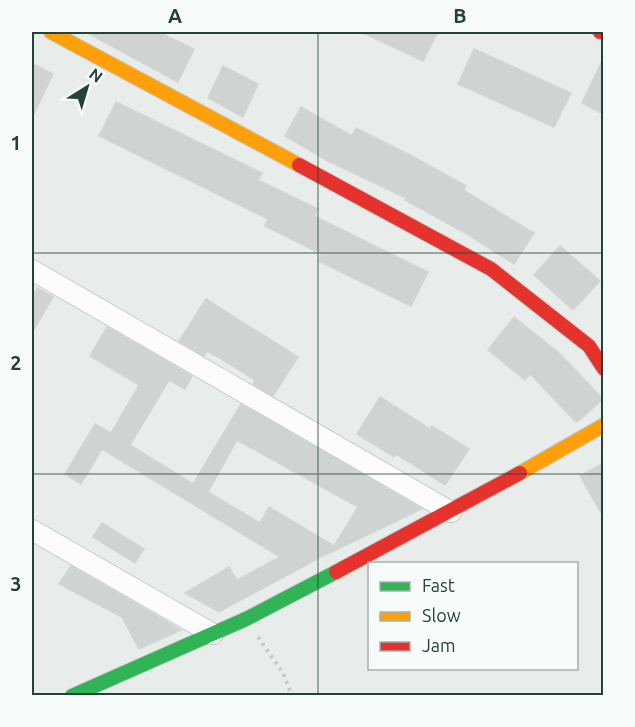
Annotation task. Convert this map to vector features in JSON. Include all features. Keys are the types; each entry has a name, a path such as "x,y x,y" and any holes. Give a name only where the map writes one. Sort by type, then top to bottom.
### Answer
{"street":[{"path":"51,32 491,269 588,346 603,369"},
{"path":"32,270 451,512"},
{"path":"72,696 246,619 451,512 603,425"},
{"path":"32,530 213,634"}],"path":[{"path":"246,619 283,673 292,696"}],"building":[{"path":"91,32 159,32 194,49 178,82 89,34"},
{"path":"361,32 438,32 423,61"},
{"path":"474,49 571,93 554,127 458,84"},
{"path":"603,59 603,114 582,103"},
{"path":"32,63 53,74 32,118"},
{"path":"223,66 258,84 243,117 208,98"},
{"path":"116,102 262,173 258,180 318,209 314,216 428,272 411,306 318,261 321,254 265,226 268,219 99,136"},
{"path":"301,107 352,136 356,128 410,155 466,186 463,190 534,233 514,264 467,234 405,200 406,198 328,161 285,136"},
{"path":"560,246 600,281 573,310 534,275"},
{"path":"37,288 53,297 32,333 32,298"},
{"path":"206,299 298,357 273,396 253,384 255,380 220,358 207,351 204,356 179,341"},
{"path":"514,317 559,353 603,399 581,419 576,422 530,374 525,380 488,350"},
{"path":"107,327 192,376 185,389 169,380 130,445 193,484 241,404 422,509 319,558 219,612 185,593 229,567 237,580 280,557 102,449 81,484 65,474 95,424 111,433 139,385 90,356","holes":["237,440 358,507 334,546 269,507 260,523 208,492"]},
{"path":"380,397 430,429 432,426 469,449 445,485 396,454 394,457 357,434"},
{"path":"603,463 603,516 580,476"},
{"path":"102,523 144,549 135,563 93,537"},
{"path":"71,566 181,630 139,649 122,617 59,584"}],"traffic: fast":[{"path":"72,696 246,619 336,572"}],"traffic: slow":[{"path":"51,32 299,165"},
{"path":"520,473 604,425"}],"traffic: jam":[{"path":"299,165 491,269 589,346 604,369"},
{"path":"336,572 520,473"}]}
